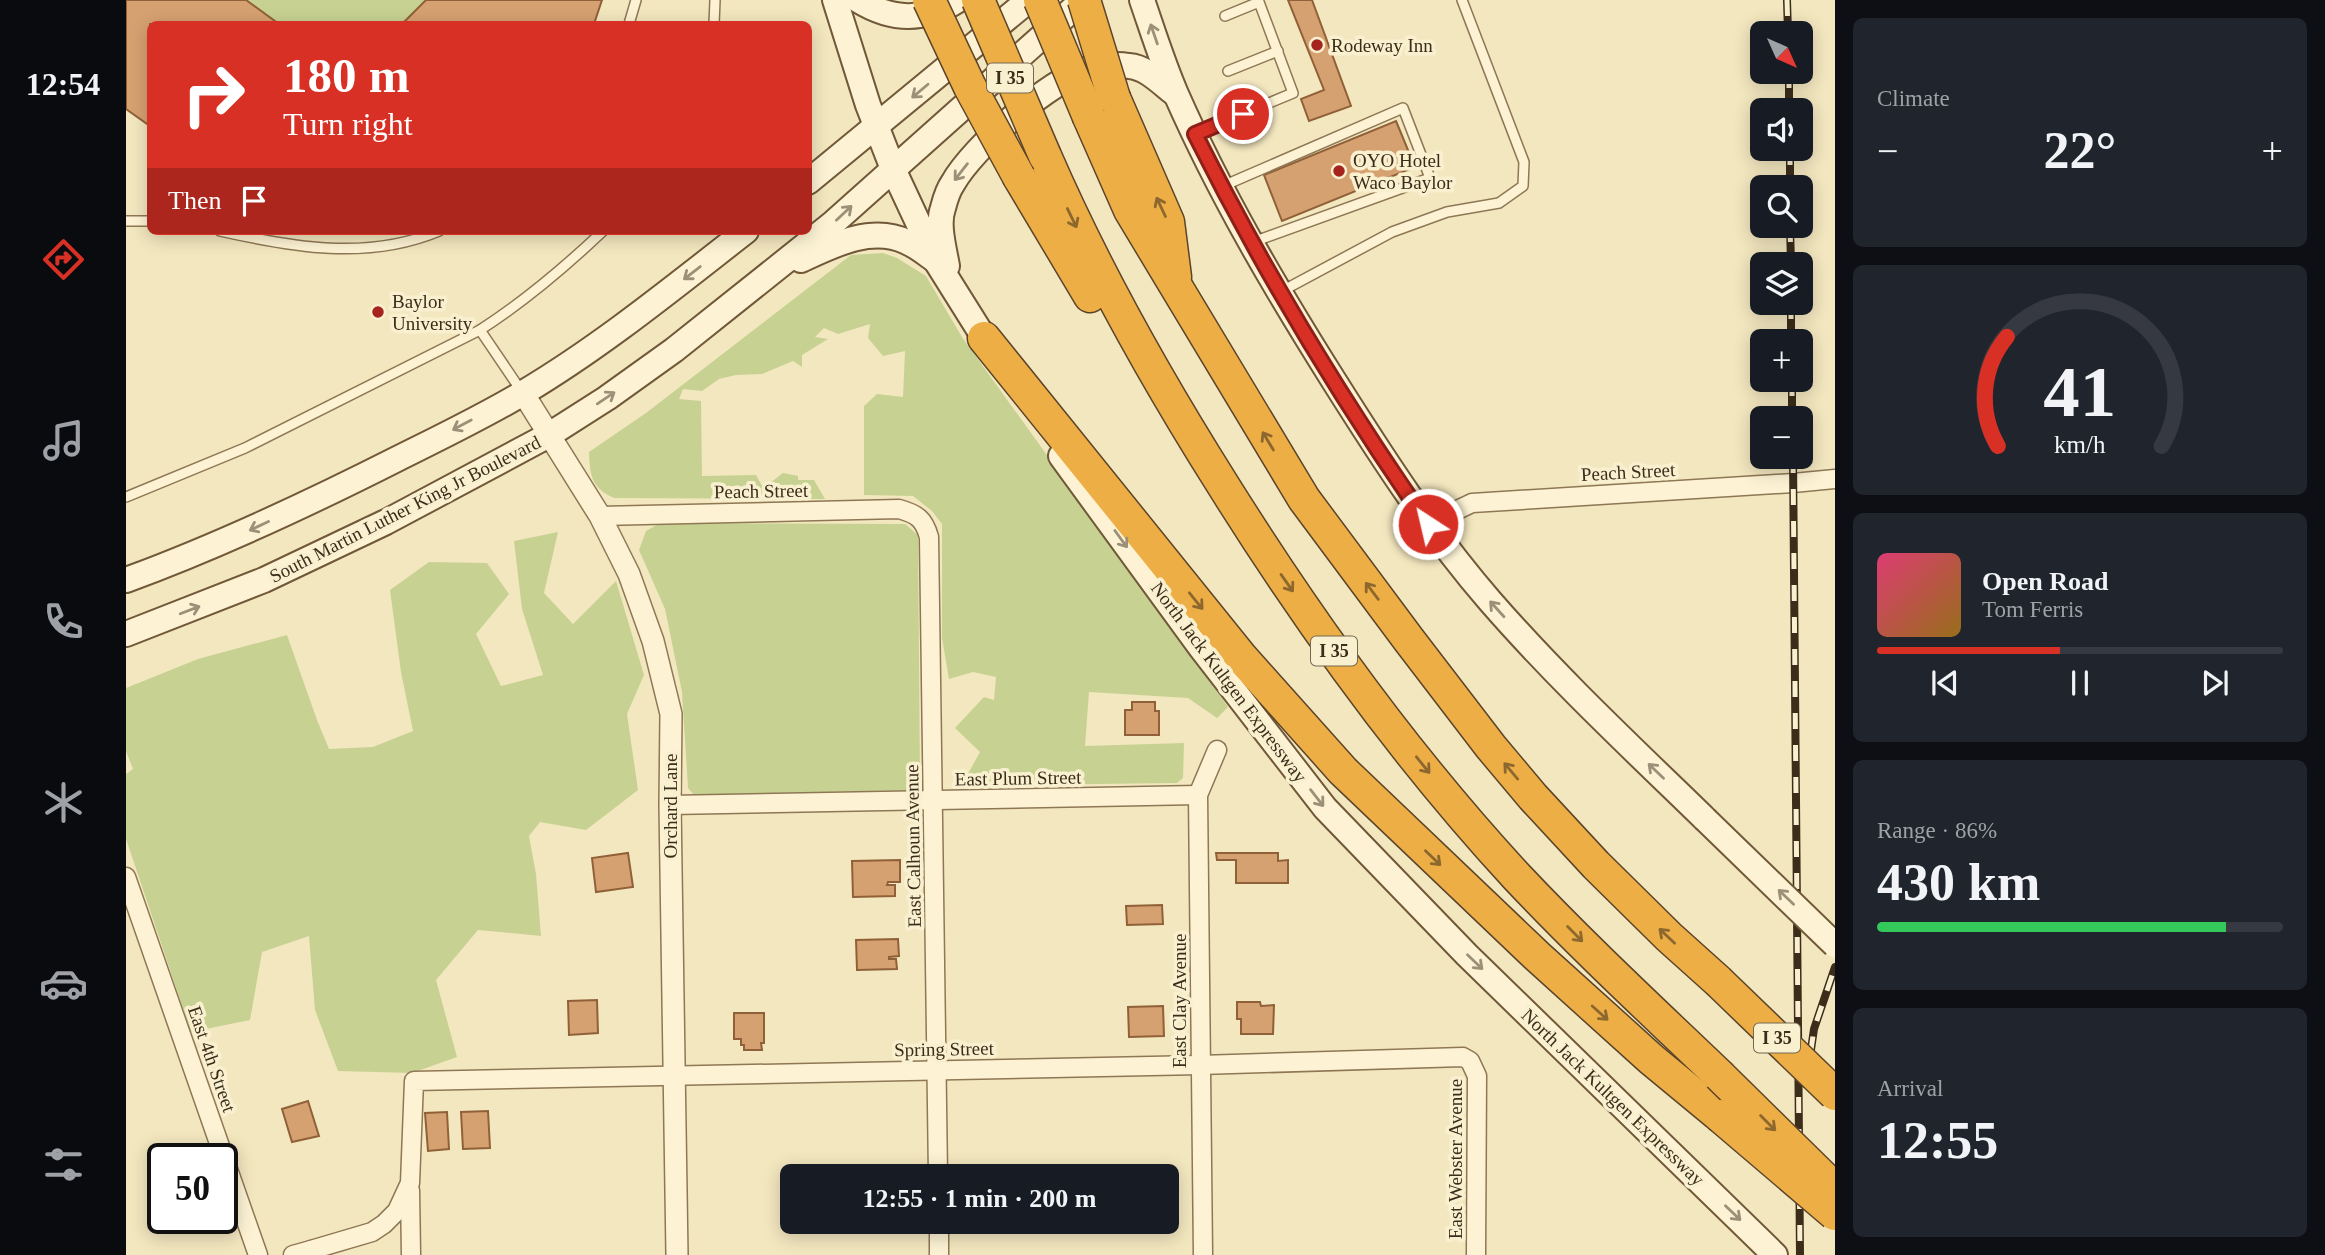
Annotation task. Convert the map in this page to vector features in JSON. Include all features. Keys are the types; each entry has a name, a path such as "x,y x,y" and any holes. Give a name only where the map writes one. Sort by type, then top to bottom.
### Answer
{"highway":[{"path":"929,0 970,87 1083,285 1261,546"},
{"name":"I 35","path":"978,0 1068,209 1108,292 1151,368 1261,546 1357,684 1517,876 1835,1189"},
{"name":"I 35","path":"1040,0 1130,210 1304,499 1491,747 1595,865 1835,1094"},
{"path":"1083,0 1114,98 1168,222 1177,291"},
{"path":"984,338 1242,658 1343,771 1518,939 1651,1059 1835,1214"}],"main road":[{"name":"North Jack Kultgen Expressway","path":"835,0 892,169 936,261 1053,446 1201,648 1325,808 1467,955 1775,1255"},
{"path":"858,0 893,16 915,17 947,7 958,0"},
{"path":"812,179 1029,0"},
{"name":"South Martin Luther King Jr Boulevard","path":"126,634 264,580 327,551 452,489 549,435 607,398 674,350 832,224 1083,0"},
{"path":"1142,0 1177,96 1221,187 1280,292 1377,450 1428,524 1489,600 1557,675 1835,945"},
{"path":"967,312 950,276 943,248 941,211 952,183 979,149 1036,99 1090,68 1131,65 1151,75 1177,96"},
{"path":"126,580 194,555 302,505 523,393 599,343 741,235"},
{"path":"769,276 835,245 864,236 883,235 907,242 936,261"}],"street":[{"name":"Orchard Lane","path":"523,393 600,516 629,574 653,640 671,714 677,1255"},
{"name":"Peach Street","path":"1428,524 1472,503 1793,484 1835,479"},
{"name":"Peach Street","path":"600,516 899,509 921,517"},
{"name":"East Calhoun Avenue","path":"921,517 929,537 938,1164"},
{"name":"East Clay Avenue","path":"1203,1255 1199,795 1217,750"},
{"name":"East Plum Street","path":"670,805 1199,795"},
{"name":"East 4th Street","path":"126,877 258,1255"},
{"name":"Spring Street","path":"410,1183 414,1081 1463,1057 1472,1064"},
{"name":"East Webster Avenue","path":"1472,1064 1477,1076 1476,1255"},
{"path":"305,1253 360,1236 384,1224 397,1211 410,1183"},
{"path":"410,1183 411,1255"},
{"path":"939,1234 939,1255"}],"lane":[{"path":"630,21 636,0"},
{"path":"713,21 715,0"},
{"path":"1280,292 1392,232 1447,212 1499,203 1523,186 1524,162 1462,0"},
{"path":"1195,134 1293,93 1258,1 1225,16"},
{"path":"1227,71 1278,51"},
{"path":"1221,187 1403,108 1430,178 1252,242"},
{"path":"126,221 147,221"},
{"path":"240,235 331,250 395,243 424,235"},
{"path":"126,497 245,448 480,330 556,275 599,235"},
{"path":"480,330 523,393"}],"green space":[{"path":"126,0 602,0 595,21 147,21 147,124 126,109"},
{"path":"883,253 897,258 926,276 962,337 1228,707 1217,718 1188,698 1089,692 1085,746 1184,743 1183,778 1177,783 1015,785 959,790 980,752 955,728 984,697 994,700 996,677 973,672 949,679 942,638 942,524 932,511 913,496 864,495 864,406 877,394 903,397 905,351 883,356 868,338 870,324 838,334 824,328 815,337 828,339 802,355 802,367 793,361 762,374 719,379 702,391 683,389 679,399 701,401 702,476 756,475 762,486 783,473 798,476 798,480 814,480 825,499 614,498 601,490 593,480 589,452 646,413 851,255"},
{"path":"660,523 905,524 918,535 920,781 913,790 694,795 688,788 682,692 665,609 639,550 646,531"},
{"path":"558,532 544,593 573,624 616,581 644,675 627,714 638,790 586,830 540,822 529,836 536,874 541,936 478,930 436,980 457,1057 412,1073 338,1071 315,1010 309,936 262,952 250,1020 191,1032 126,839 126,774 133,769 126,751 126,688 198,659 287,635 329,749 373,747 413,731 401,672 390,590 429,562 487,563 509,594 476,634 501,686 543,675 522,609 514,541"}],"building":[{"path":"126,0 246,0 275,21 147,21 147,124 126,109"},
{"path":"426,0 602,0 595,21 405,21"},
{"name":"Rodeway Inn","path":"1288,0 1312,0 1351,106 1309,121 1301,99 1324,90"},
{"name":"OYO Hotel Waco Baylor","path":"1396,121 1415,167 1282,221 1264,175"},
{"path":"1132,702 1155,702 1155,711 1159,711 1159,735 1125,735 1125,710 1132,710"},
{"path":"628,853 633,887 596,892 592,858"},
{"path":"1216,853 1278,853 1278,861 1288,860 1288,883 1236,883 1236,860 1217,860"},
{"path":"900,860 900,882 888,882 887,885 895,885 895,896 853,897 852,861"},
{"path":"1162,905 1163,924 1127,925 1126,906"},
{"path":"898,939 899,956 889,957 896,959 897,969 857,970 856,940"},
{"path":"597,1000 598,1033 569,1035 568,1001"},
{"path":"1237,1002 1274,1005 1273,1034 1241,1034 1241,1019 1237,1019"},
{"path":"1163,1006 1164,1036 1129,1037 1128,1007"},
{"path":"734,1013 764,1013 762,1050 744,1050 741,1039 734,1039"},
{"path":"308,1101 319,1136 292,1142 282,1109"},
{"path":"488,1111 490,1148 463,1149 461,1112"},
{"path":"447,1112 449,1149 428,1151 425,1113"}],"railway":[{"path":"1787,0 1788,21"},
{"path":"1789,84 1789,98"},
{"path":"1790,161 1790,175"},
{"path":"1790,238 1791,252"},
{"path":"1791,315 1791,329"},
{"path":"1792,392 1792,406"},
{"path":"1793,469 1800,1255"},
{"path":"1806,1084 1814,1029 1835,967"}],"place":[{"name":"Rodeway Inn","path":"1317,45"},
{"name":"OYO Hotel Waco Baylor","path":"1339,171"},
{"name":"Baylor University","path":"378,312"}],"route":[{"path":"1243,114 1195,134 1221,187 1307,338 1377,450 1428,524"}]}
